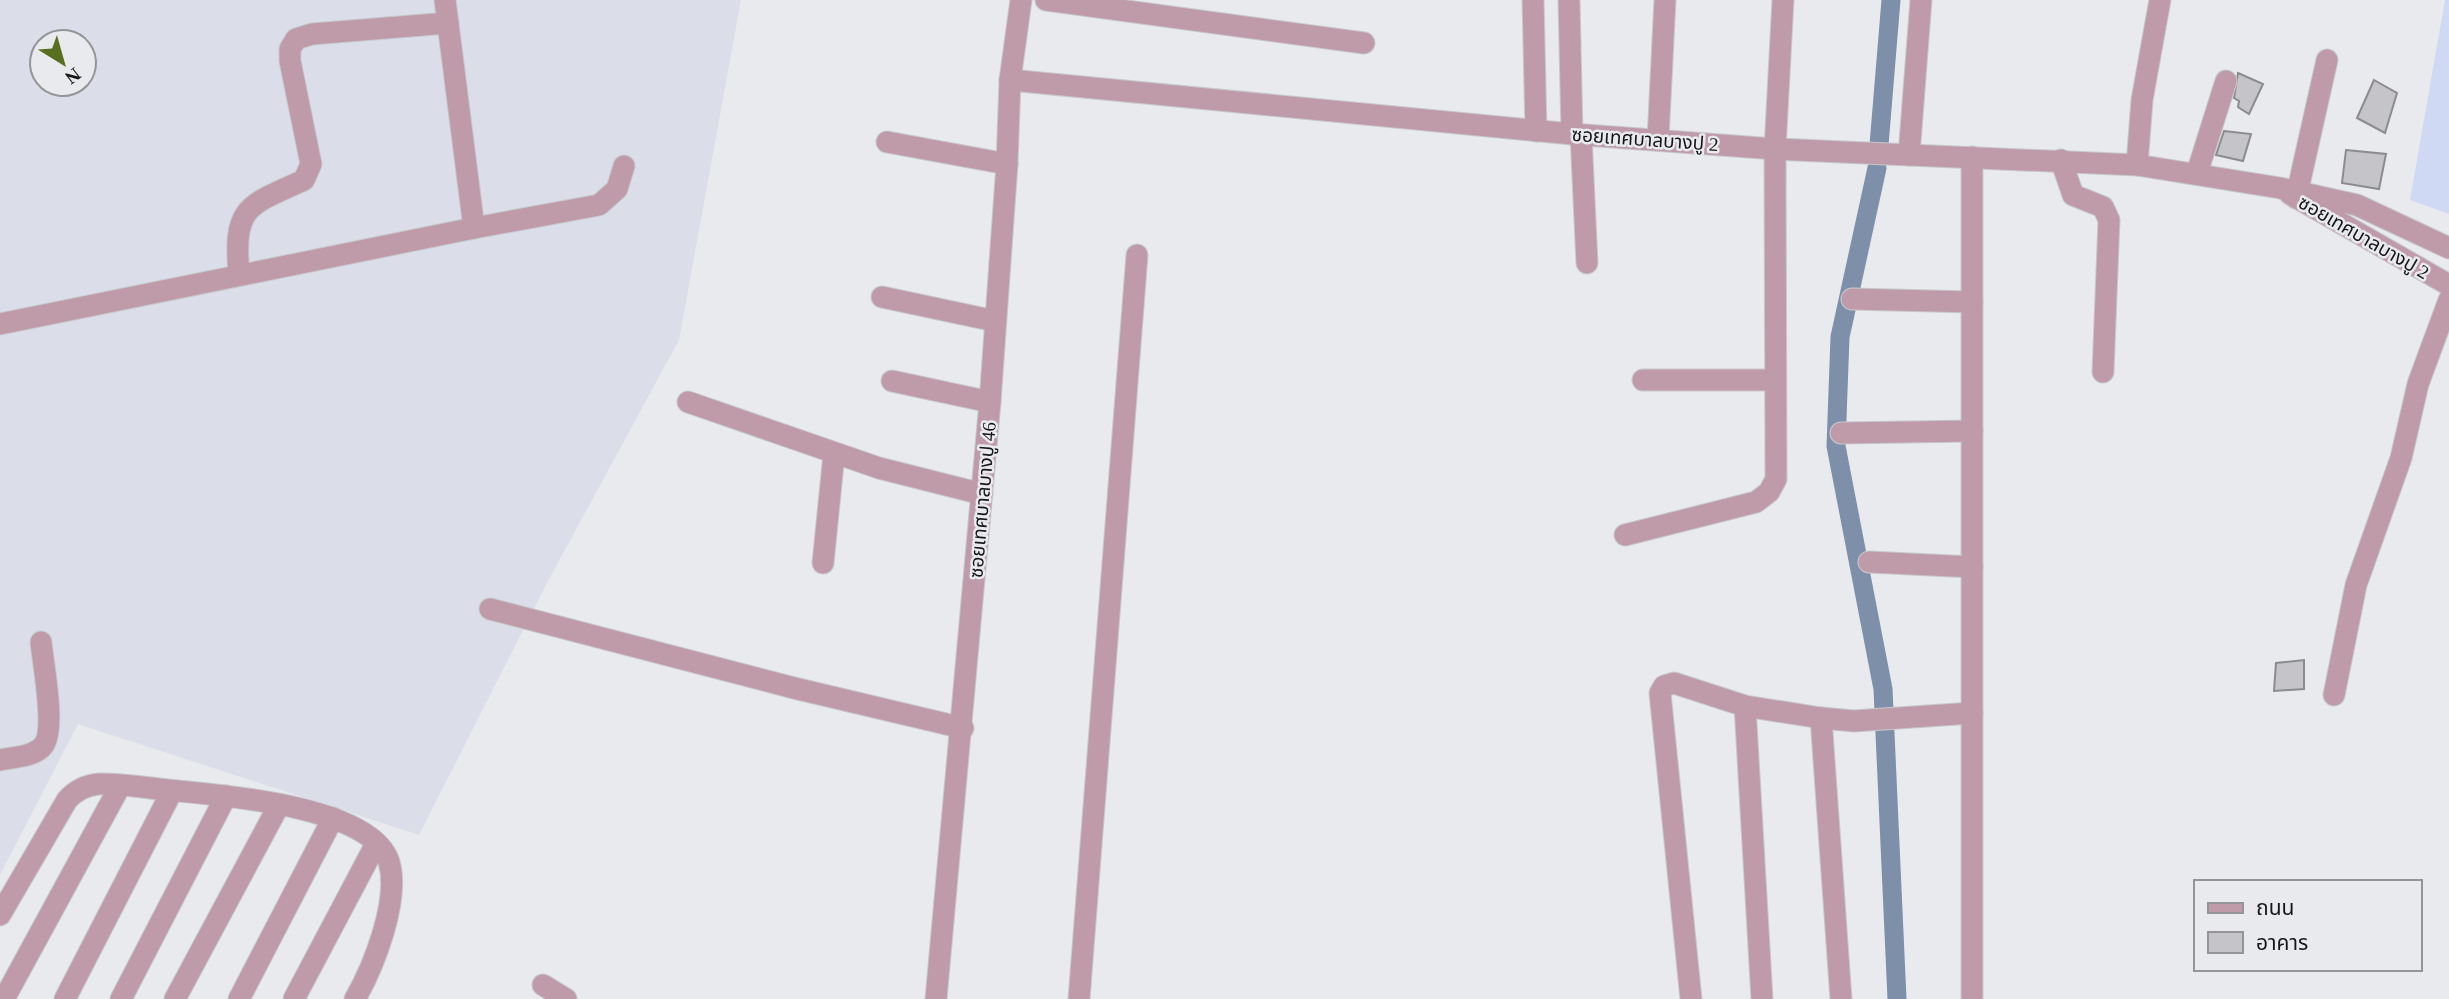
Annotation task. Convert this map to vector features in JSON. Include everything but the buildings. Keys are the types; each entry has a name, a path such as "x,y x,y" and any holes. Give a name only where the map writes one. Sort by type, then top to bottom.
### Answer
{"street":[{"path":"445,0 474,228"},
{"name":"ซอยเทศบาลบางปู 46","path":"936,999 963,728 990,402 1007,164 1010,80 1021,0"},
{"path":"1046,0 1364,43"},
{"path":"1533,0 1536,131"},
{"path":"1569,0 1587,263"},
{"path":"1658,139 1665,0"},
{"path":"1625,535 1722,513 1756,502 1769,492 1776,479 1775,149 1783,0"},
{"path":"1909,155 1921,0"},
{"path":"2137,165 2143,100 2160,0"},
{"path":"239,275 236,245 244,215 259,199 304,180 311,164 290,61 290,49 296,39 312,34 448,23"},
{"path":"2291,192 2327,60"},
{"name":"ซอยเทศบาลบางปู 2","path":"1010,80 1577,135 1775,149 2137,165 2197,173 2357,205 2448,246"},
{"path":"2197,173 2226,81"},
{"path":"887,142 1007,164"},
{"path":"1972,157 1972,999"},
{"path":"2061,160 2073,195 2103,207 2109,220 2103,372"},
{"path":"0,324 600,205 617,189 624,166"},
{"name":"ซอยเทศบาลบางปู 2","path":"2291,192 2449,285"},
{"path":"1079,999 1137,255"},
{"path":"882,297 995,321"},
{"path":"1852,299 1972,302"},
{"path":"2334,695 2356,585 2401,458 2418,384 2449,300"},
{"path":"1643,380 1775,380"},
{"path":"892,381 990,402"},
{"path":"688,402 834,454 982,494"},
{"path":"1841,433 1972,431"},
{"path":"823,563 834,454"},
{"path":"1868,562 1972,567"},
{"path":"490,609 794,688 963,728"},
{"path":"0,760 34,753 45,745 49,729 41,642"},
{"path":"1691,999 1660,693 1664,686 1674,683 1745,706 1854,721 1972,713"},
{"path":"1745,706 1762,999"},
{"path":"1821,718 1841,999"},
{"path":"0,915 66,800 76,790 97,784 226,796 279,805 348,824 376,844 388,861 388,906 377,956 355,999"},
{"path":"2,999 120,786"},
{"path":"65,999 172,791"},
{"path":"121,999 226,796"},
{"path":"176,999 279,805"},
{"path":"239,999 333,818"},
{"path":"294,999 376,844"},
{"path":"543,985 566,999"}],"shaded area":[{"path":"0,0 741,0 679,340 548,581 419,835 78,724 0,875"},
{"path":"2445,0 2449,0 2449,214 2410,200"}],"waterway":[{"path":"1879,145 1891,0"},
{"path":"1877,168 1840,337 1836,446 1883,689 1897,999"}]}
